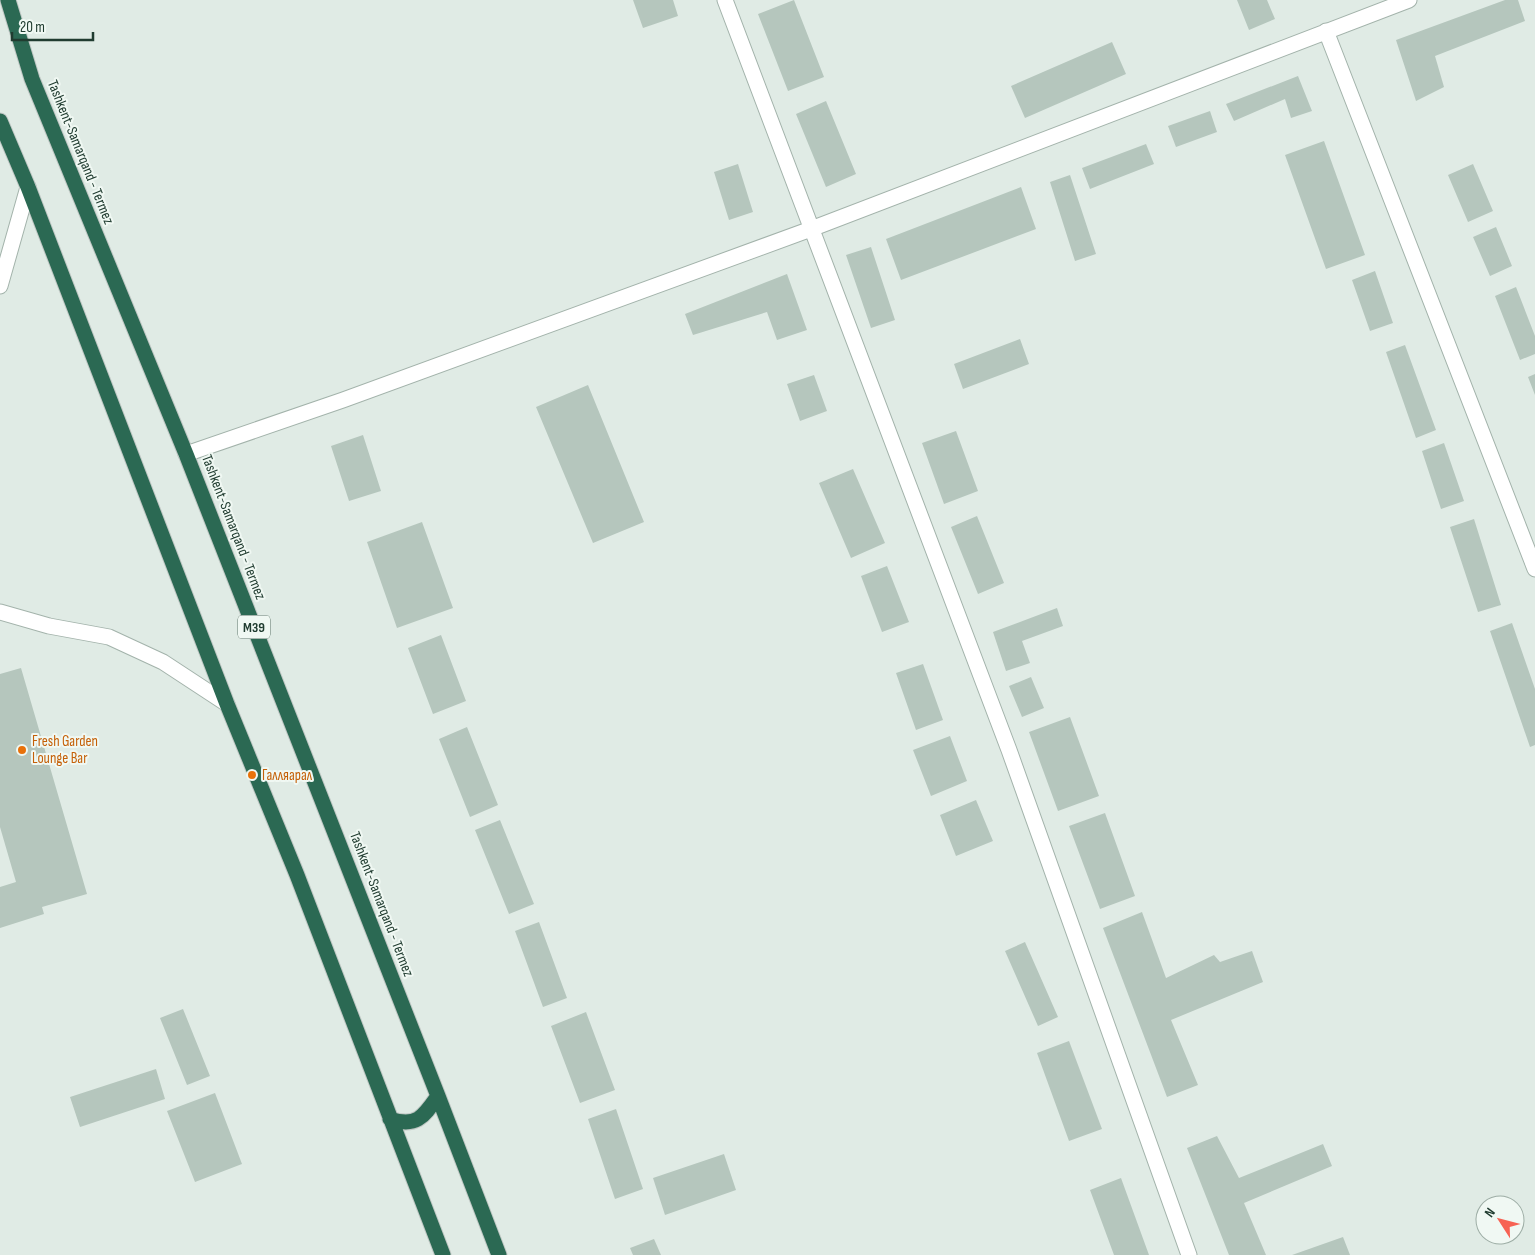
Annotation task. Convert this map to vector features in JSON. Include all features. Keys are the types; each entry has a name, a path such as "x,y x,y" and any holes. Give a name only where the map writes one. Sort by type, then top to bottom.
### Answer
{"highway":[{"name":"Tashkent-Samarqand - Termez","path":"8,0 32,80 186,454 499,1255"},
{"path":"0,121 28,187 227,704 297,875 443,1255"},
{"path":"390,1119 401,1123 414,1122 424,1115 438,1096"}],"street":[{"path":"725,0 1009,750 1189,1255"},
{"path":"186,454 343,400 811,229 1409,0"},
{"path":"1326,31 1535,569"},
{"path":"0,286 28,187"},
{"path":"0,612 49,626 109,637 163,662 227,704"}],"building":[{"path":"633,0 673,0 678,16 643,28"},
{"path":"794,0 824,77 788,91 758,14"},
{"path":"1237,0 1267,0 1275,19 1249,30"},
{"path":"1505,0 1518,0 1525,21 1435,56 1444,87 1416,101 1396,40"},
{"path":"1112,42 1126,74 1025,118 1011,86"},
{"path":"1298,76 1312,111 1291,118 1285,99 1234,121 1226,104"},
{"path":"826,101 856,174 826,187 796,114"},
{"path":"1210,111 1217,132 1176,147 1168,126"},
{"path":"1324,141 1365,255 1326,269 1285,155"},
{"path":"1146,144 1154,164 1090,189 1082,168"},
{"path":"738,164 753,212 729,220 714,172"},
{"path":"1473,164 1493,211 1468,222 1448,175"},
{"path":"1070,175 1096,254 1075,261 1050,182"},
{"path":"1021,187 1036,229 901,280 886,239"},
{"path":"1496,227 1512,266 1490,276 1473,237"},
{"path":"871,247 895,320 871,328 846,255"},
{"path":"1375,271 1393,323 1370,331 1352,280"},
{"path":"787,274 807,330 777,340 767,312 693,335 685,314"},
{"path":"1516,287 1535,336 1535,354 1520,360 1495,296"},
{"path":"1020,339 1029,364 963,389 954,364"},
{"path":"1405,345 1436,430 1416,438 1386,352"},
{"path":"1535,374 1535,395 1528,377"},
{"path":"814,375 827,411 800,421 787,384"},
{"path":"588,385 644,522 593,543 536,407"},
{"path":"956,431 978,491 944,504 922,443"},
{"path":"363,435 381,491 349,501 331,446"},
{"path":"1444,443 1464,501 1441,509 1422,451"},
{"path":"853,469 885,543 851,558 819,483"},
{"path":"977,516 1004,583 978,594 951,527"},
{"path":"1474,519 1501,605 1478,612 1450,527"},
{"path":"422,522 453,608 397,628 367,542"},
{"path":"887,566 909,622 882,632 861,576"},
{"path":"1057,608 1063,626 1022,641 1030,663 1006,671 993,632"},
{"path":"1512,623 1535,689 1535,745 1530,747 1490,631"},
{"path":"441,635 466,701 433,714 408,648"},
{"path":"923,664 943,720 916,730 896,673"},
{"name":"Fresh Garden Lounge Bar","path":"21,668 87,894 42,907 44,914 0,928 0,887 16,882 0,827 0,674"},
{"path":"1031,677 1044,708 1022,717 1009,686"},
{"path":"1070,717 1099,796 1058,811 1029,732"},
{"path":"467,727 498,805 470,817 439,739"},
{"path":"950,736 967,781 931,796 913,750"},
{"path":"976,800 993,841 956,856 940,815"},
{"path":"1105,813 1135,896 1100,909 1069,826"},
{"path":"500,820 534,904 509,914 475,830"},
{"path":"1142,912 1166,978 1214,955 1220,962 1252,951 1263,982 1171,1020 1198,1085 1167,1097 1103,928"},
{"path":"539,922 567,998 543,1007 515,931"},
{"path":"1025,942 1058,1017 1038,1026 1005,951"},
{"path":"183,1009 210,1076 187,1085 160,1018"},
{"path":"586,1012 615,1090 580,1103 551,1026"},
{"path":"1069,1041 1102,1129 1069,1141 1037,1053"},
{"path":"156,1069 165,1099 80,1127 70,1097"},
{"path":"215,1093 242,1164 195,1182 167,1111"},
{"path":"616,1109 643,1189 615,1199 588,1119"},
{"path":"1217,1136 1239,1178 1323,1144 1332,1166 1244,1203 1266,1255 1229,1255 1187,1148"},
{"path":"724,1154 736,1190 665,1215 653,1178"},
{"path":"1121,1178 1149,1255 1114,1255 1090,1190"},
{"path":"1343,1237 1350,1255 1292,1255"},
{"path":"654,1239 661,1255 633,1255 630,1248"}],"place":[{"name":"Fresh Garden Lounge Bar","path":"22,750"},
{"name":"Галляарал","path":"252,775"}]}
